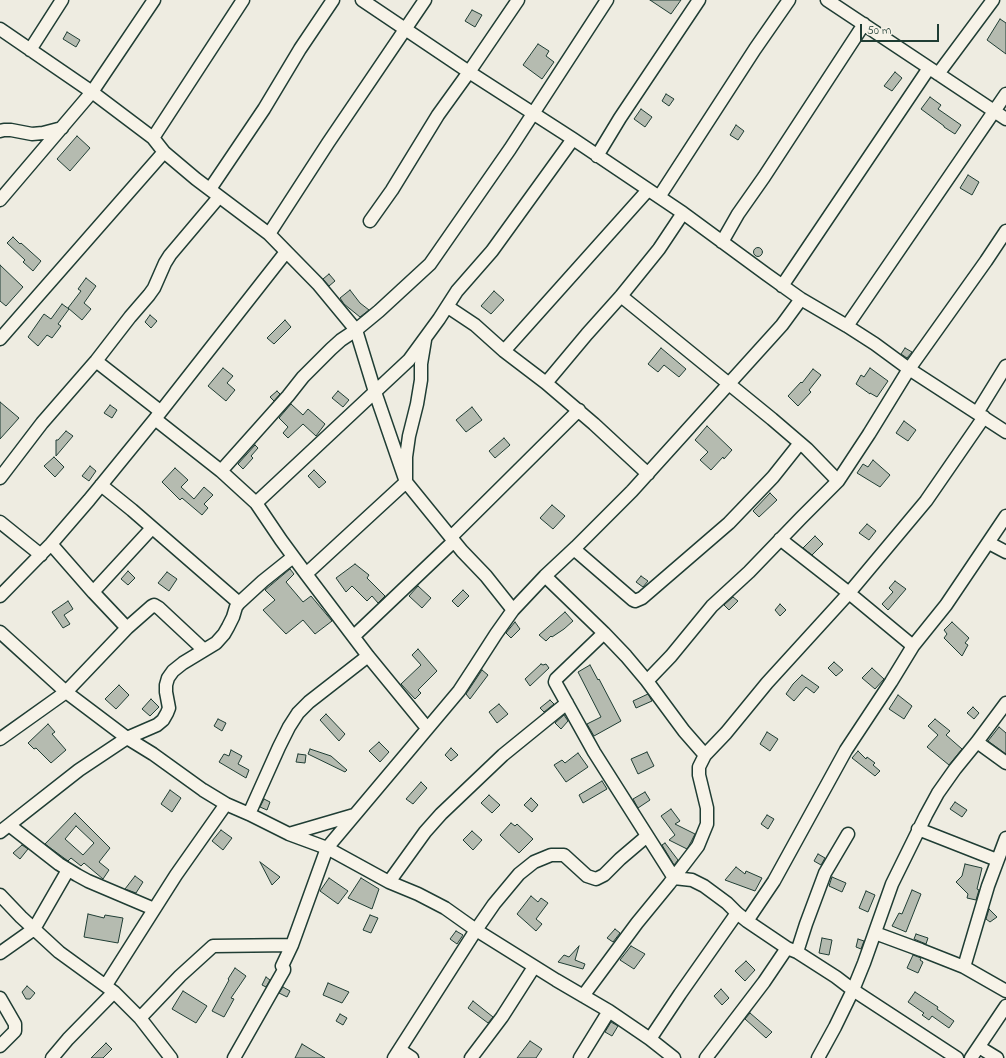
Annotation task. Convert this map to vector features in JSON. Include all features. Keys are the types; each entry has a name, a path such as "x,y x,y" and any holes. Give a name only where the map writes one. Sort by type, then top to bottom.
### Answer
{"street":[{"path":"30,50 62,0"},
{"path":"0,200 92,92 154,0"},
{"path":"152,138 243,0"},
{"path":"0,478 42,423 96,361 154,288 165,263 214,193 300,50 333,0"},
{"path":"362,0 684,213 800,299 875,344 909,369 1006,432"},
{"path":"269,234 425,0"},
{"path":"370,221 392,190 438,115 518,0"},
{"path":"221,471 303,377 331,348 356,330 396,296 430,264 534,114 608,0"},
{"path":"597,156 620,118 699,0"},
{"path":"504,350 653,193 756,49 789,0"},
{"path":"828,0 844,4 864,24 1006,119"},
{"path":"782,286 934,71 993,0"},
{"path":"722,242 738,214 864,24"},
{"path":"0,29 92,92 152,138 164,152 214,193 269,234 318,284 356,330 375,392 406,482 462,551 486,576 513,610"},
{"path":"847,326 1006,94"},
{"path":"0,131 11,130 32,134 62,128"},
{"path":"256,504 409,360 448,307 457,291 492,250 573,140"},
{"path":"0,339 164,152"},
{"path":"546,382 621,296 659,249 684,213"},
{"path":"647,681 671,656 712,606 749,572 838,481 909,369 1006,231"},
{"path":"0,596 41,555 101,486 286,252"},
{"path":"621,296 772,418 807,449 838,481"},
{"path":"234,1058 284,970 282,966 292,945 327,848 459,691 513,610 545,576 574,549 648,474 782,325 800,299"},
{"path":"448,307 475,325 504,350 546,382 579,410 648,474"},
{"path":"306,574 406,482 406,457 417,404 421,380 421,364 426,338"},
{"path":"96,361 221,471 256,504 293,557 368,656 427,728"},
{"path":"583,996 637,923 698,846 707,824 707,808 699,775 699,767 705,755 726,734 767,683 849,593 926,501 980,415 1006,366"},
{"path":"354,636 453,539 579,410"},
{"path":"574,549 632,600 635,601 642,598 729,523 773,477 800,443"},
{"path":"101,486 238,603"},
{"path":"747,921 774,881 846,750 913,646 946,605 1006,516"},
{"path":"0,522 41,555"},
{"path":"93,592 152,528"},
{"path":"780,539 913,646"},
{"path":"989,543 1006,552"},
{"path":"51,544 127,628"},
{"path":"154,909 88,881 59,864 46,853 4,829 79,770 127,738 157,725 163,720 168,708 166,685 168,678 177,667 216,643 224,634 233,617 238,603 293,557"},
{"path":"545,576 626,656 647,681 684,731 705,755"},
{"path":"0,739 66,692 127,628 154,605 204,650"},
{"path":"0,632 66,692 127,738 153,754 203,790 226,804 289,834 327,848 389,882 418,894 445,908 476,930 534,967 609,1011 650,1039 674,1058"},
{"path":"604,633 556,679 555,682 594,752 674,878"},
{"path":"249,814 279,747 298,713 309,702 368,656"},
{"path":"818,1058 853,990 892,884 918,829 938,793 1006,702"},
{"path":"389,882 425,832 441,814 503,754 567,703"},
{"path":"977,742 1006,763"},
{"path":"52,1058 110,988 154,909 226,804"},
{"path":"289,834 354,815"},
{"path":"918,829 998,860"},
{"path":"706,1058 764,982 792,950 806,924 825,873 848,834"},
{"path":"412,1058 397,1054 476,930 494,904 519,874 534,862 551,855 564,855 587,876 596,879 604,875 647,836"},
{"path":"964,967 988,886 1006,838"},
{"path":"0,953 34,929 68,870"},
{"path":"674,878 692,880 704,886 727,902 747,921 836,977 853,990 958,1058"},
{"path":"0,895 34,929 60,952 110,988 140,1018 171,1058"},
{"path":"650,1039 737,913"},
{"path":"875,933 964,967 1006,991"},
{"path":"140,1018 180,976 214,946 292,945"},
{"path":"471,1058 502,1017 534,967"},
{"path":"0,998 15,1024 14,1031 0,1046"},
{"path":"971,1058 1006,1006"},
{"path":"580,1058 609,1011"},
{"path":"979,1047 997,1058"}],"building":[{"path":"650,0 681,0 671,14"},
{"path":"472,10 482,15 475,27 465,21"},
{"path":"1000,19 1006,23 1006,54 987,40"},
{"path":"67,32 80,40 76,47 63,39"},
{"path":"538,44 549,51 546,56 554,62 542,79 523,65"},
{"path":"895,72 902,78 892,91 884,86"},
{"path":"666,94 674,99 669,106 662,101"},
{"path":"930,97 941,105 938,109 961,125 955,134 921,109"},
{"path":"641,109 652,117 645,127 634,119"},
{"path":"736,125 744,131 738,140 730,135"},
{"path":"77,136 90,148 70,171 57,159"},
{"path":"968,175 979,182 972,195 960,188"},
{"path":"13,237 41,261 33,271 23,262 25,260 7,243"},
{"path":"756,248 760,248 762,252 760,256 756,256 754,254 754,250"},
{"path":"0,265 23,287 6,306 0,301"},
{"path":"329,274 335,281 329,286 323,279"},
{"path":"86,278 96,286 84,303 91,309 82,320 68,308 81,291 78,289"},
{"path":"350,290 360,303 369,310 360,317 344,304 340,298"},
{"path":"494,291 504,300 491,314 481,306"},
{"path":"62,304 69,309 58,324 61,326 52,338 47,335 38,346 28,337 44,314 51,319"},
{"path":"150,315 157,321 151,328 145,322"},
{"path":"285,320 291,327 274,344 267,338"},
{"path":"661,348 686,369 679,377 664,365 658,372 648,364"},
{"path":"905,348 912,352 907,358 901,354"},
{"path":"223,368 233,376 227,383 235,390 226,401 208,386"},
{"path":"870,368 888,381 877,397 856,384 861,375 864,377"},
{"path":"813,369 821,375 809,390 811,392 798,406 788,396 801,382 802,383"},
{"path":"277,391 280,394 274,401 270,397"},
{"path":"338,391 349,400 343,407 332,398"},
{"path":"0,402 19,418 0,439"},
{"path":"291,404 303,415 308,409 325,424 316,436 303,424 288,438 283,433 288,427 279,418"},
{"path":"110,405 117,410 112,418 104,413"},
{"path":"472,407 482,420 466,432 456,420"},
{"path":"904,421 916,430 908,441 896,433"},
{"path":"707,426 732,450 711,470 700,460 708,452 695,440"},
{"path":"66,431 73,436 56,456 56,440 58,440"},
{"path":"504,438 510,445 495,458 489,451"},
{"path":"255,445 258,448 251,456 253,458 243,469 238,464"},
{"path":"54,457 64,467 55,477 44,466"},
{"path":"873,460 890,475 880,487 857,473 863,464 868,467"},
{"path":"90,466 96,471 89,481 82,476"},
{"path":"175,468 188,480 181,487 194,499 204,487 213,495 204,504 208,508 202,515 182,498 180,500 162,482"},
{"path":"314,470 326,482 319,488 308,476"},
{"path":"770,493 777,500 759,517 753,511"},
{"path":"552,505 565,516 553,529 540,518"},
{"path":"867,524 876,531 869,540 859,533"},
{"path":"815,536 823,544 812,555 803,548"},
{"path":"355,564 369,575 367,578 385,596 378,603 372,596 367,601 352,586 346,592 336,578"},
{"path":"290,569 294,574 286,582 303,602 311,596 332,621 315,634 303,620 286,634 263,610 275,600 265,590"},
{"path":"128,571 135,578 128,585 121,579"},
{"path":"167,572 177,579 169,591 158,583"},
{"path":"641,576 648,581 643,587 636,582"},
{"path":"895,581 906,589 888,610 882,604 893,592 889,588"},
{"path":"418,586 431,598 422,608 409,596"},
{"path":"463,590 469,596 458,607 452,601"},
{"path":"733,597 738,601 729,610 724,605"},
{"path":"68,601 73,609 64,615 70,624 63,628 52,612"},
{"path":"780,604 786,610 780,616 775,610"},
{"path":"565,612 573,621 564,629 552,637 551,636 546,641 539,635"},
{"path":"515,622 520,629 511,638 506,633"},
{"path":"952,622 969,638 965,643 968,645 962,656 944,638 947,634 944,630"},
{"path":"418,649 437,671 418,690 421,693 415,699 401,684 421,665 412,655"},
{"path":"834,662 843,670 836,676 828,668"},
{"path":"541,664 546,664 549,668 530,686 525,679"},
{"path":"590,665 621,721 594,736 587,724 601,717 578,672"},
{"path":"872,668 884,679 875,689 862,678"},
{"path":"482,670 488,675 470,699 466,694"},
{"path":"802,675 819,687 814,693 806,687 794,701 786,694"},
{"path":"119,685 129,695 116,709 105,699"},
{"path":"648,694 652,701 636,708 633,701"},
{"path":"898,695 912,706 904,719 889,709"},
{"path":"151,699 159,707 150,716 142,709"},
{"path":"550,700 554,704 544,712 540,708"},
{"path":"499,704 508,714 497,723 489,712"},
{"path":"973,707 979,713 974,719 967,713"},
{"path":"326,714 345,734 339,741 320,720"},
{"path":"564,715 568,721 561,729 555,723"},
{"path":"218,719 226,723 222,731 214,726"},
{"path":"935,719 950,731 946,735 962,749 949,765 927,747 938,735 928,726"},
{"path":"48,724 55,732 52,734 66,750 51,763 36,748 34,749 28,743"},
{"path":"999,727 1006,733 1006,754 988,741"},
{"path":"767,732 778,739 770,751 760,744"},
{"path":"379,742 389,752 380,762 369,751"},
{"path":"451,748 458,755 451,761 445,755"},
{"path":"310,749 331,756 347,770 345,772 308,754"},
{"path":"231,750 242,756 238,764 249,770 246,778 219,762 224,754 229,756"},
{"path":"858,751 866,759 867,757 875,763 873,765 880,771 875,776 852,758"},
{"path":"647,752 654,766 638,774 631,759"},
{"path":"578,753 588,767 566,782 554,765 562,760 565,763"},
{"path":"298,754 306,755 305,763 296,762"},
{"path":"602,781 607,789 583,803 579,795"},
{"path":"421,782 427,788 413,804 406,799"},
{"path":"170,790 181,798 172,812 161,804"},
{"path":"645,792 650,800 638,808 633,799"},
{"path":"489,795 500,805 492,813 481,803"},
{"path":"531,798 538,805 532,812 524,805"},
{"path":"264,799 270,802 267,810 260,807"},
{"path":"955,802 967,810 962,817 950,809"},
{"path":"671,809 680,821 675,824 695,834 687,849 669,840 675,835 661,816"},
{"path":"75,813 110,848 99,862 109,870 103,879 84,863 81,866 71,858 68,861 45,844","holes":["76,826 94,843 83,855 65,839"]},
{"path":"767,815 774,819 768,829 761,824"},
{"path":"511,823 515,826 517,824 533,839 519,853 500,835"},
{"path":"221,830 232,838 223,850 212,841"},
{"path":"472,831 482,840 473,850 463,840"},
{"path":"665,843 678,860 674,865 662,845"},
{"path":"22,845 28,849 20,859 13,853"},
{"path":"818,854 825,858 821,865 814,861"},
{"path":"260,862 280,877 272,885"},
{"path":"965,864 982,868 976,900 967,898 968,894 956,882 962,876"},
{"path":"736,867 745,874 746,871 762,878 755,891 725,880"},
{"path":"135,876 143,882 136,893 125,889"},
{"path":"832,877 846,883 842,892 829,886"},
{"path":"329,878 348,891 338,904 320,891"},
{"path":"361,878 379,889 372,909 348,898"},
{"path":"912,890 921,894 906,932 892,926 899,913 902,914"},
{"path":"866,891 875,895 868,912 859,908"},
{"path":"531,896 538,902 541,898 548,903 536,919 542,924 536,931 517,914"},
{"path":"989,909 997,917 990,922 986,919"},
{"path":"88,914 104,918 105,915 123,918 118,943 84,937"},
{"path":"370,915 378,918 371,933 363,930"},
{"path":"615,929 620,933 613,942 607,938"},
{"path":"456,931 463,935 457,944 450,939"},
{"path":"916,934 928,938 926,944 914,939"},
{"path":"822,938 832,940 829,955 819,953"},
{"path":"858,939 864,941 861,949 856,947"},
{"path":"579,946 575,960 585,964 583,969 558,962 564,955 569,957"},
{"path":"631,946 645,954 634,969 620,960"},
{"path":"913,955 921,958 920,960 923,962 918,973 907,968"},
{"path":"746,961 755,970 745,981 735,971"},
{"path":"235,968 246,976 231,998 234,999 224,1017 212,1011"},
{"path":"266,977 270,980 266,987 262,985"},
{"path":"328,983 349,992 342,1003 323,995"},
{"path":"27,986 35,993 30,999 26,999 22,992"},
{"path":"283,987 290,991 287,997 279,993"},
{"path":"721,989 729,998 722,1005 714,996"},
{"path":"183,991 207,1006 196,1023 172,1009"},
{"path":"915,992 938,1007 937,1009 954,1021 949,1028 932,1016 929,1020 922,1015 924,1013 908,1002"},
{"path":"473,1001 493,1017 488,1023 468,1008"},
{"path":"750,1013 772,1032 766,1038 745,1019"},
{"path":"340,1014 347,1018 343,1025 336,1021"},
{"path":"611,1022 618,1026 612,1036 605,1032"},
{"path":"530,1041 542,1049 536,1058 517,1058"},
{"path":"106,1043 112,1049 103,1058 91,1058"},
{"path":"302,1044 325,1058 295,1058"}]}
